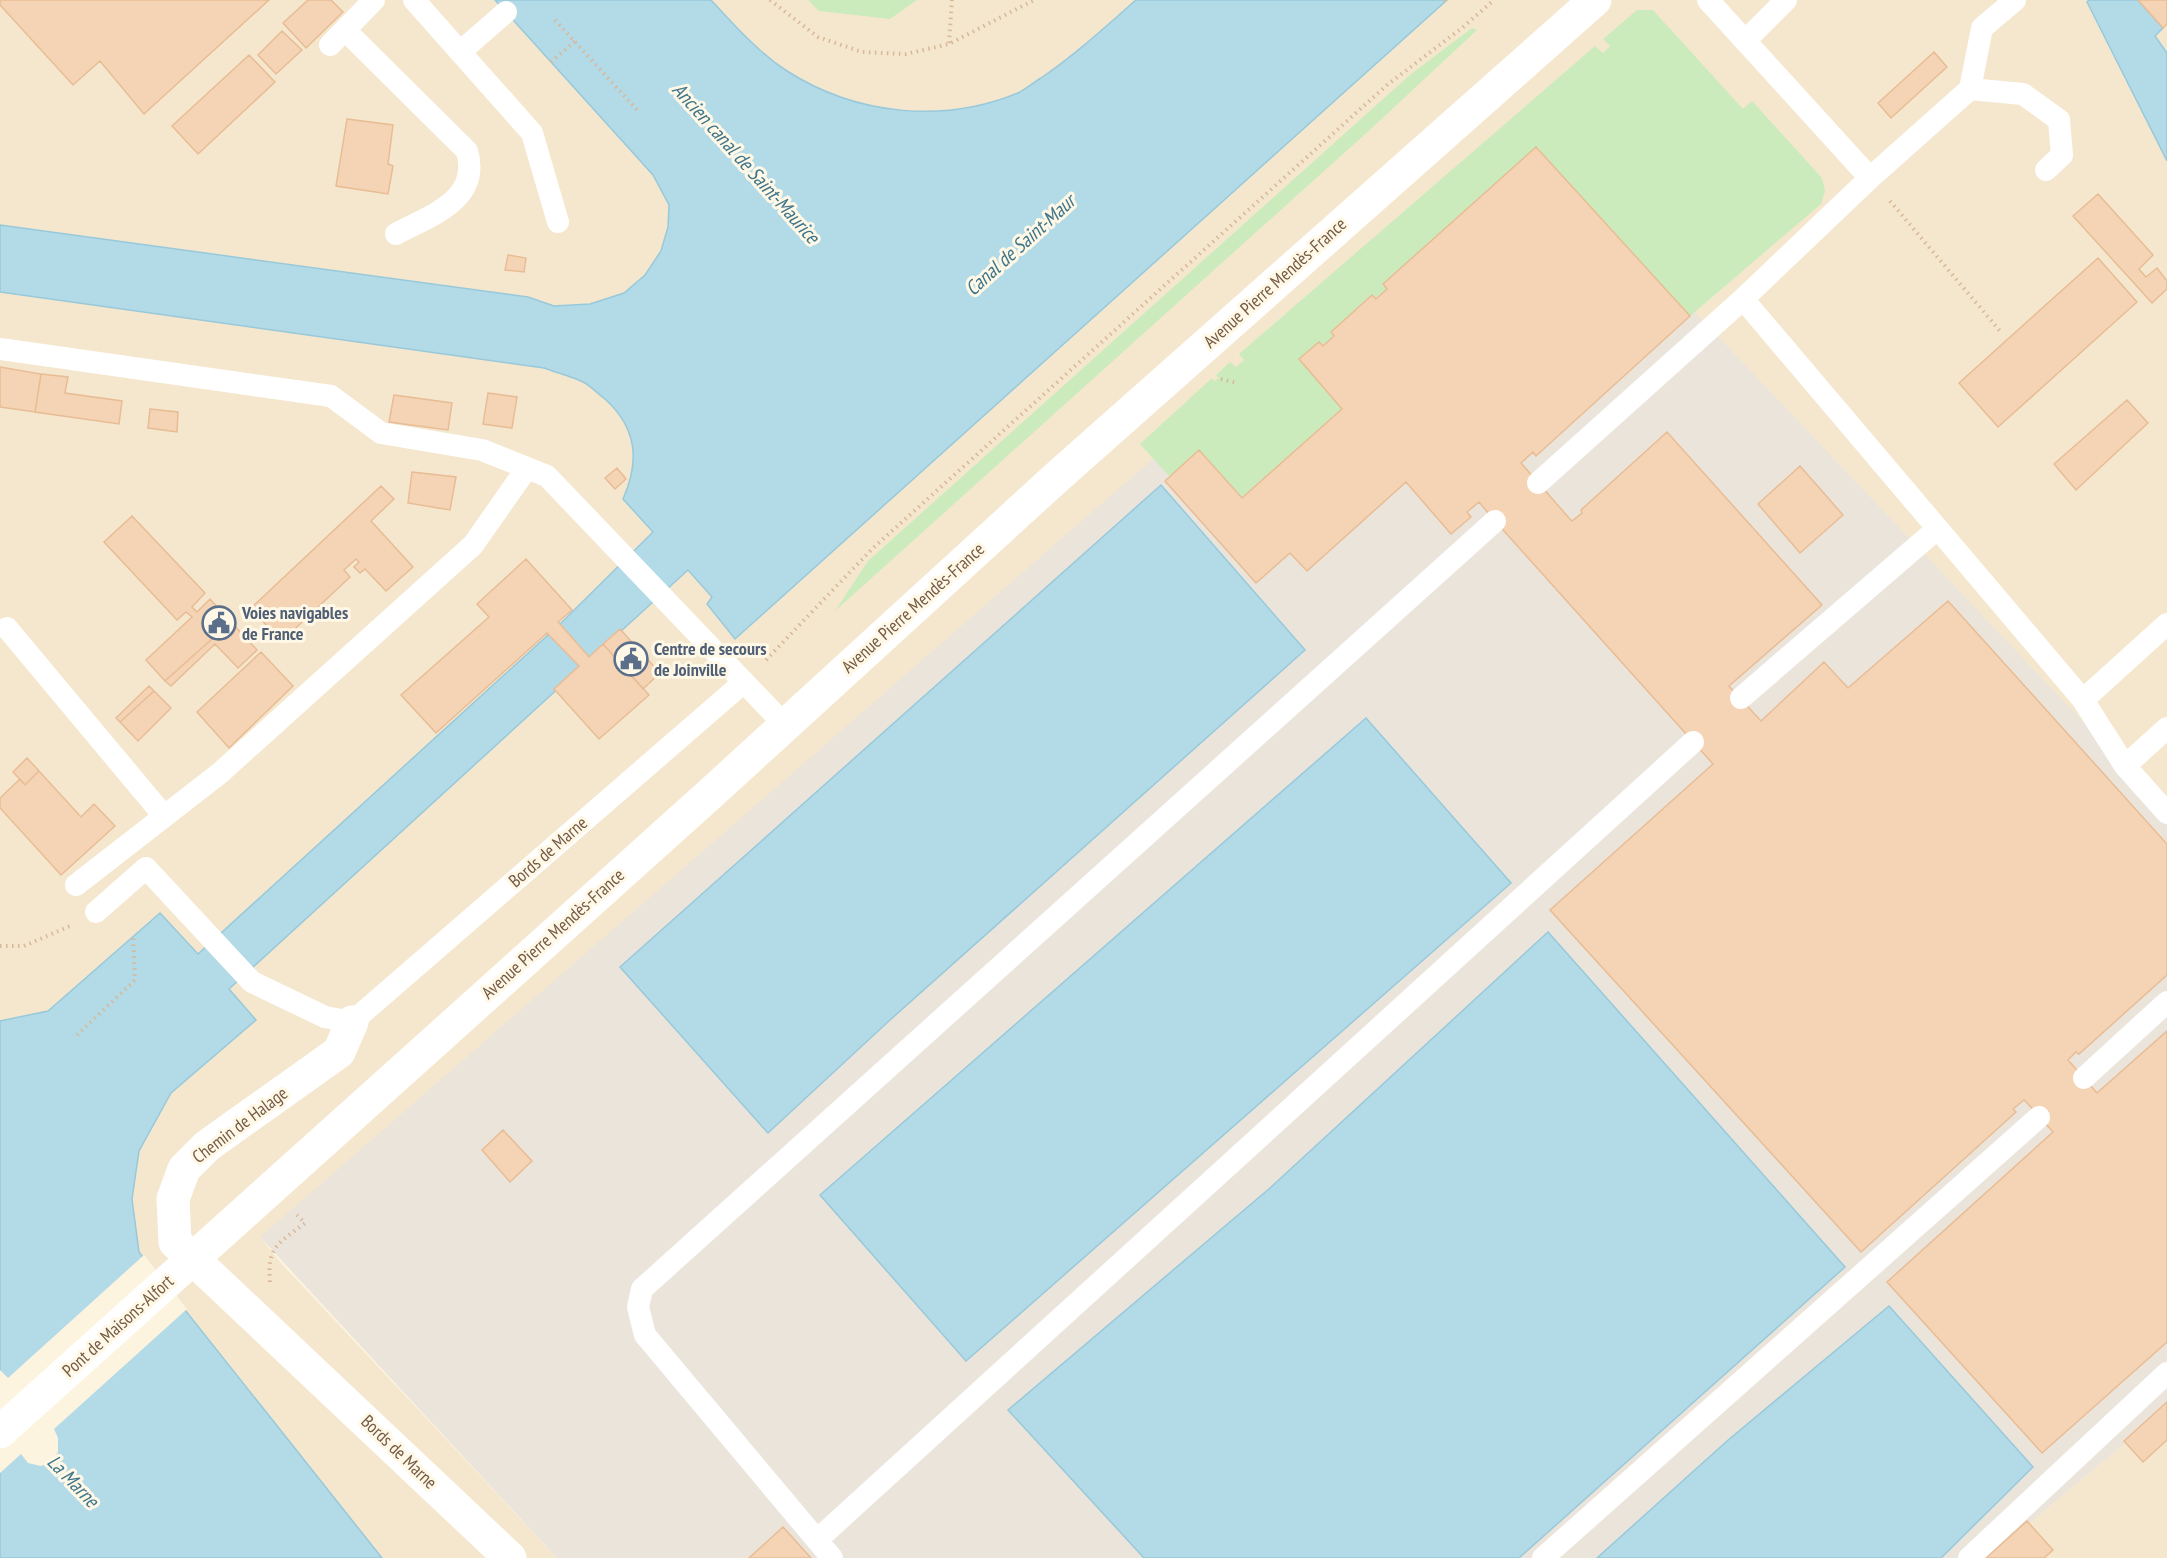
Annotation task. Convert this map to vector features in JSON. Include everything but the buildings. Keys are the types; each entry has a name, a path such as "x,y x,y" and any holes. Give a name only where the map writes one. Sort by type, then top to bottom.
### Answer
{"main road":[{"name":"Avenue Pierre Mendès-France","path":"236,1220 1082,454 1595,0"},
{"name":"Chemin de Halage","path":"288,1347 175,1242 173,1199 184,1169 207,1146 339,1052 352,1022"},
{"name":"Pont de Maisons-Alfort","path":"0,1432 236,1220"},
{"name":"Bords de Marne","path":"288,1347 510,1558"}],"lane":[{"path":"374,0 337,37 466,151 471,168 465,189 448,206 396,234"},
{"path":"414,0 532,133 558,222"},
{"path":"1708,0 1870,178"},
{"path":"1745,41 1786,0"},
{"path":"1538,483 1743,299 1870,178 1970,89 1982,28 2015,0"},
{"path":"460,52 506,12"},
{"path":"1970,89 2023,94 2059,120 2062,155 2046,170"},
{"path":"1743,299 1817,374 1937,529 2083,700 2125,766 2167,813"},
{"path":"0,349 331,396 381,433 482,450 547,476 784,724"},
{"path":"75,885 220,773 473,545 528,468"},
{"path":"832,1558 645,1335 638,1307 642,1289 1495,521"},
{"path":"1741,699 1937,529"},
{"path":"2083,700 2167,624"},
{"path":"7,628 164,816"},
{"name":"Bords de Marne","path":"352,1022 744,682"},
{"path":"2125,766 2167,728"},
{"path":"817,1540 1693,742"},
{"path":"96,912 146,868 252,982 325,1017 352,1022"},
{"path":"2084,1078 2167,1002"},
{"path":"1543,1558 2039,1117"},
{"path":"1970,1558 2167,1373"}],"path":[{"path":"770,0 818,37 862,52 906,54 949,44 1034,0"},
{"path":"949,44 952,0"},
{"path":"744,682 881,541 1387,85 1494,0"},
{"path":"555,20 639,112"},
{"path":"551,62 575,41"},
{"path":"1870,178 2000,331"},
{"path":"1214,377 1237,383"},
{"path":"0,946 24,946 63,930 96,912"},
{"path":"77,1035 135,980 133,936"},
{"path":"276,1246 305,1223 298,1214 291,1220"}],"shaded area":[{"path":"0,0 2167,0 2167,810 260,1237 281,1263 557,1558 0,1558"},
{"path":"1526,134 2167,810 2167,1408 1988,1558 557,1558 260,1237"},
{"path":"2167,1408 2167,1558 1988,1558"}],"green space":[{"path":"808,0 917,0 890,19 819,11"},
{"path":"1637,10 1653,10 1743,109 1752,101 1822,178 1825,190 1821,204 1690,316 1384,285 1387,289 1331,332 1334,336 1323,346 1319,342 1300,359 1342,409 1242,498 1200,451 1170,477 1140,444 1212,378 1214,381 1219,378 1216,375 1230,362 1236,367 1244,360 1239,354 1595,46 1603,53 1610,46 1603,39"},
{"path":"1472,28 1477,30 1373,127 835,611 868,561 1411,74"}],"water":[{"path":"495,0 711,0 766,56 814,86 871,105 900,110 930,111 960,109 989,103 1018,93 1066,60 1136,0 1447,0 735,639 707,604 712,597 688,570 229,989 256,1020 171,1093 139,1151 132,1199 139,1252 382,1558 0,1558 0,1021 48,1011 160,913 198,954 560,624 653,532 623,499 632,471 633,458 629,433 624,422 605,399 583,382 544,368 0,292 0,225 528,297 554,306 590,304 624,293 645,275 661,251 668,227 669,205 653,175"},
{"path":"2089,0 2138,0 2163,28 2155,36 2167,53 2167,161 2087,2"},
{"path":"1161,485 1305,650 890,1020 768,1133 620,967"},
{"path":"1366,718 1511,883 966,1361 820,1195"},
{"path":"1548,932 1845,1267 1519,1558 1144,1558 1008,1410 1270,1188"},
{"path":"1889,1306 2033,1467 1941,1558 1597,1558 1727,1441"}],"pier":[{"path":"144,1255 187,1309 54,1429 58,1438 58,1452 51,1462 41,1466 28,1463 21,1454 0,1473 0,1370 8,1378"}],"place":[{"name":"Voies navigables de France","path":"219,623"},
{"name":"Centre de secours de Joinville","path":"631,659"}],"water label":[{"name":"Ancien canal de Saint-Maurice","path":"746,163"},
{"name":"Canal de Saint-Maur","path":"1020,245"},
{"name":"La Marne","path":"73,1481"}]}
